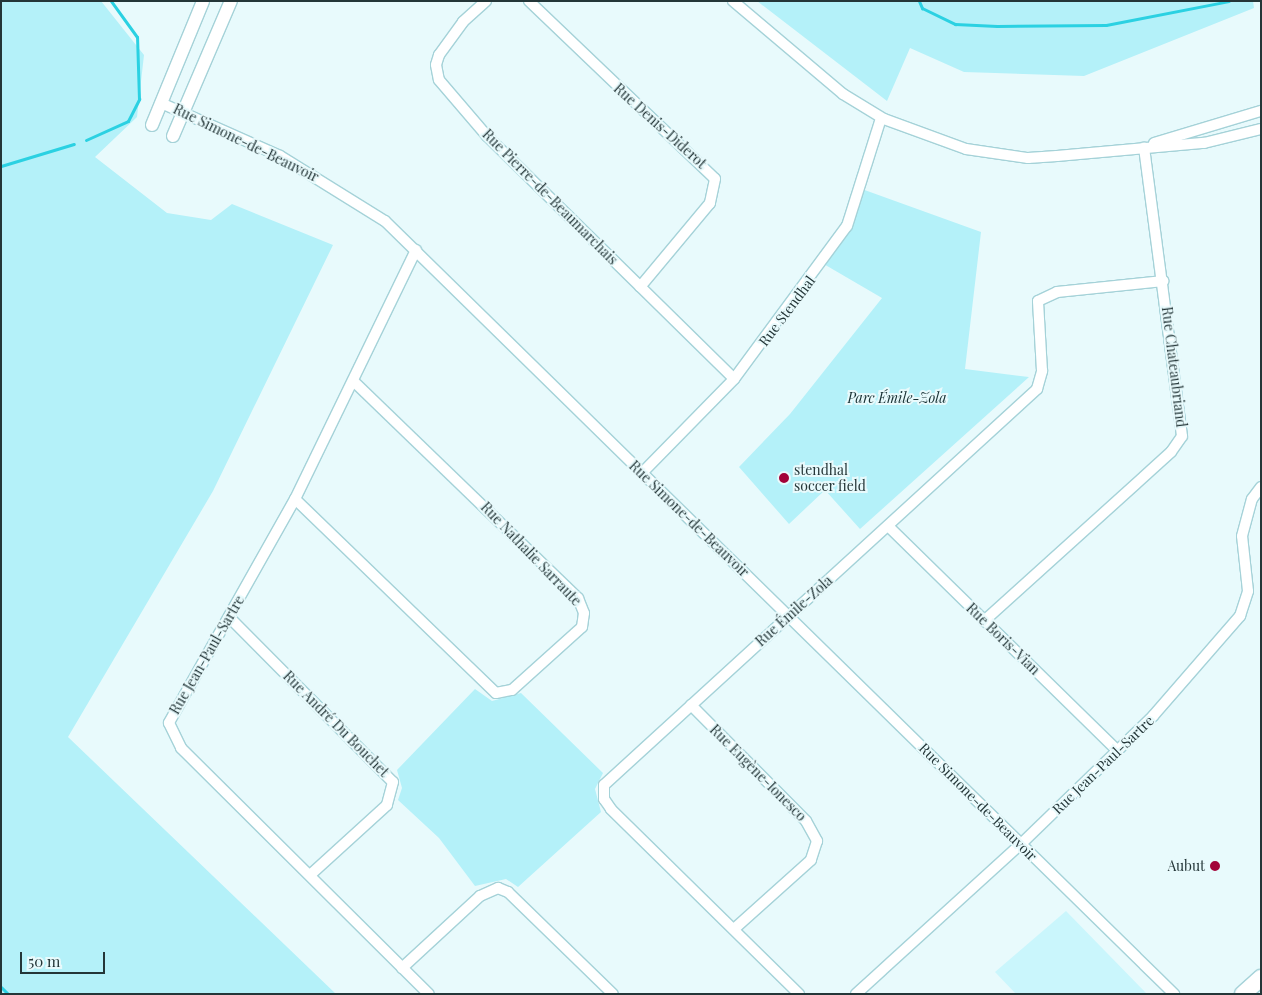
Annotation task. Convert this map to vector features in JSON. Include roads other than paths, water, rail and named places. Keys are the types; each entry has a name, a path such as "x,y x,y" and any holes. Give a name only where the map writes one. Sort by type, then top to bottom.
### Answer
{"main road":[{"path":"1243,994 1261,978"}],"street":[{"path":"152,125 203,1"},
{"path":"174,136 231,1"},
{"name":"Rue Pierre-de-Beaumarchais","path":"486,1 462,22 440,55 436,65 439,80 487,136 734,379"},
{"name":"Rue Denis-Diderot","path":"529,1 566,42 715,180 716,191 710,203 640,287"},
{"path":"733,1 843,94 881,118 991,154 1028,158 1204,143 1261,129"},
{"name":"Rue Simone-de-Beauvoir","path":"162,102 313,174 385,221 1174,994"},
{"path":"1144,147 1202,125 1261,111"},
{"name":"Rue Stendhal","path":"642,473 734,379 847,226 881,118"},
{"name":"Rue Chateaubriand","path":"984,621 1180,440 1162,281 1144,147"},
{"name":"Rue Jean-Paul-Sartre","path":"416,250 354,382 295,499 230,618 170,718 170,732 181,748 429,994"},
{"name":"Rue Émile-Zola","path":"798,994 604,799 608,780 1037,389 1042,371 1038,301 1057,292 1162,281"},
{"name":"Rue Nathalie Sarraute","path":"295,499 496,693 512,690 582,627 584,613 578,598 354,382"},
{"name":"Rue Jean-Paul-Sartre","path":"856,994 1021,844 1153,716 1240,616 1248,591 1242,536 1252,499 1261,487"},
{"name":"Rue Boris-Vian","path":"888,526 1117,750"},
{"name":"Rue André Du Bouchet","path":"230,618 393,782 387,805 310,875"},
{"name":"Rue Eugène-Ionesco","path":"691,705 806,821 817,841 810,860 734,929"},
{"path":"402,968 480,896 498,888 508,892 613,994"}],"waterway":[{"path":"86,140 128,121 139,99 137,37 111,1"},
{"path":"919,1 922,8 955,24 997,26 1106,25 1229,1"},
{"path":"1,166 74,144"},
{"path":"1,987 8,994"}],"place":[{"name":"stendhal soccer field","path":"784,478"},
{"name":"Aubut","path":"1215,866"}],"park label":[{"name":"Parc Émile-Zola","path":"897,398"}]}
